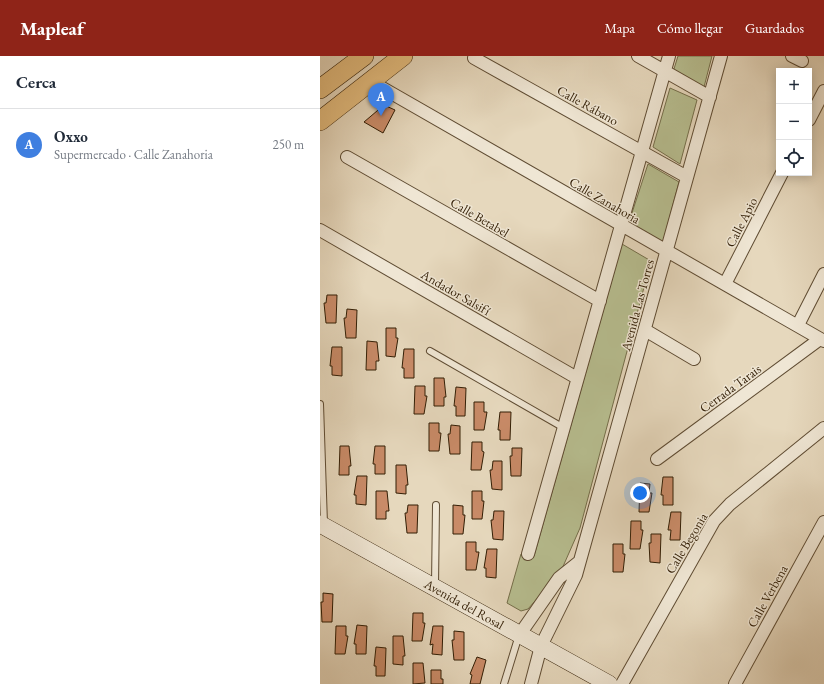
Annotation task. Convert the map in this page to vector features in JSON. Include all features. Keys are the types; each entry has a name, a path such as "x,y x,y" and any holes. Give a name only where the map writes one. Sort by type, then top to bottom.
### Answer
{"main road":[{"path":"320,89 364,56"},
{"path":"320,121 372,82 403,56"}],"street":[{"path":"638,56 710,97"},
{"path":"528,554 669,56"},
{"name":"Avenida Las Torres","path":"531,684 541,646 573,585 721,56"},
{"name":"Calle Rábano","path":"474,58 687,177"},
{"name":"Calle Zanahoria","path":"372,82 822,340"},
{"path":"812,114 824,91"},
{"name":"Calle Betabel","path":"347,157 600,301"},
{"name":"Calle Apio","path":"725,284 780,176"},
{"name":"Andador Salsifí","path":"320,230 577,378"},
{"path":"798,325 824,274"},
{"path":"645,330 694,359"},
{"name":"Cerrada Tarais","path":"657,459 822,340"},
{"name":"Calle Begonia","path":"622,684 714,521 730,504 824,428"},
{"name":"Calle Verbena","path":"735,684 824,522"},
{"name":"Avenida del Rosal","path":"322,525 609,684"},
{"path":"520,634 559,578 579,562"}],"lane":[{"path":"430,351 564,428"},
{"path":"320,404 322,525"},
{"path":"435,588 436,505"},
{"path":"504,684 520,634"}],"green space":[{"path":"678,56 712,56 704,87 673,72"},
{"path":"670,88 697,100 680,164 653,147"},
{"path":"648,164 679,182 663,242 629,222"},
{"path":"622,244 651,261 580,528 561,571 528,609 521,611 507,603 521,554 534,556"}],"building":[{"path":"384,105 395,110 383,133 364,122"},
{"path":"327,295 337,295 336,323 326,323 324,303 326,303"},
{"path":"347,309 357,310 356,338 346,338 344,318 346,318"},
{"path":"386,328 396,328 396,338 398,338 395,357 386,356"},
{"path":"367,341 377,342 379,361 376,361 376,370 366,370"},
{"path":"332,347 342,347 342,376 332,375 332,366 330,366"},
{"path":"404,349 414,349 414,378 404,378 404,368 402,368"},
{"path":"434,378 444,378 446,397 444,397 444,406 434,406"},
{"path":"415,386 425,386 425,396 427,396 424,414 414,414"},
{"path":"456,387 466,388 465,416 456,416 456,406 454,406"},
{"path":"474,402 484,402 484,412 487,412 484,430 474,430"},
{"path":"500,412 511,412 510,440 500,440 500,430 498,430"},
{"path":"429,423 439,423 439,433 441,433 439,451 429,451"},
{"path":"451,425 460,426 460,454 450,454 448,434 450,434"},
{"path":"472,442 482,442 482,451 484,452 481,470 471,470"},
{"path":"340,446 349,446 351,466 349,466 349,475 339,475"},
{"path":"375,446 385,446 385,474 375,474 375,464 373,464"},
{"path":"512,448 522,448 521,476 511,476 510,456 512,456"},
{"path":"493,461 502,461 502,490 492,489 490,470 492,470"},
{"path":"396,465 406,465 408,485 406,485 406,494 396,493"},
{"path":"357,476 367,476 366,505 356,504 356,495 354,495"},
{"path":"663,477 673,477 673,505 663,505 663,495 661,495"},
{"path":"640,483 650,484 649,493 652,493 649,512 639,512"},
{"path":"376,491 387,491 389,511 386,511 386,519 376,519"},
{"path":"472,491 482,491 482,501 484,501 482,519 472,519"},
{"path":"408,505 418,505 417,533 407,533 405,513 407,513"},
{"path":"453,505 463,506 463,515 465,515 463,534 453,534"},
{"path":"494,511 504,511 503,540 493,539 491,520 493,520"},
{"path":"671,512 681,512 680,540 670,540 671,530 668,530"},
{"path":"631,521 641,521 641,530 643,530 640,549 630,549"},
{"path":"651,534 661,534 660,563 650,562 649,543 651,543"},
{"path":"466,542 476,542 476,552 479,552 476,570 466,570"},
{"path":"613,544 623,544 623,554 625,554 623,572 613,572"},
{"path":"487,549 497,549 496,578 486,577 486,568 484,568"},
{"path":"323,593 333,594 332,622 322,622 321,602 323,602"},
{"path":"413,613 423,613 423,623 425,623 422,641 412,641"},
{"path":"357,625 367,626 366,654 356,654 356,644 354,644"},
{"path":"336,626 346,626 346,636 348,636 345,654 335,654"},
{"path":"433,626 443,626 442,655 432,654 433,644 430,645"},
{"path":"454,631 464,632 464,660 454,660 452,640 454,640"},
{"path":"393,636 403,636 405,656 403,656 403,665 393,664"},
{"path":"376,647 386,648 385,676 376,676 376,666 374,666"},
{"path":"477,657 486,660 480,684 470,684 472,675 470,674"},
{"path":"413,663 423,663 425,683 413,684"},
{"path":"431,670 441,670 441,679 443,679 443,684 431,684"}],"place":[{"name":"Oxxo","path":"381,116"}]}
